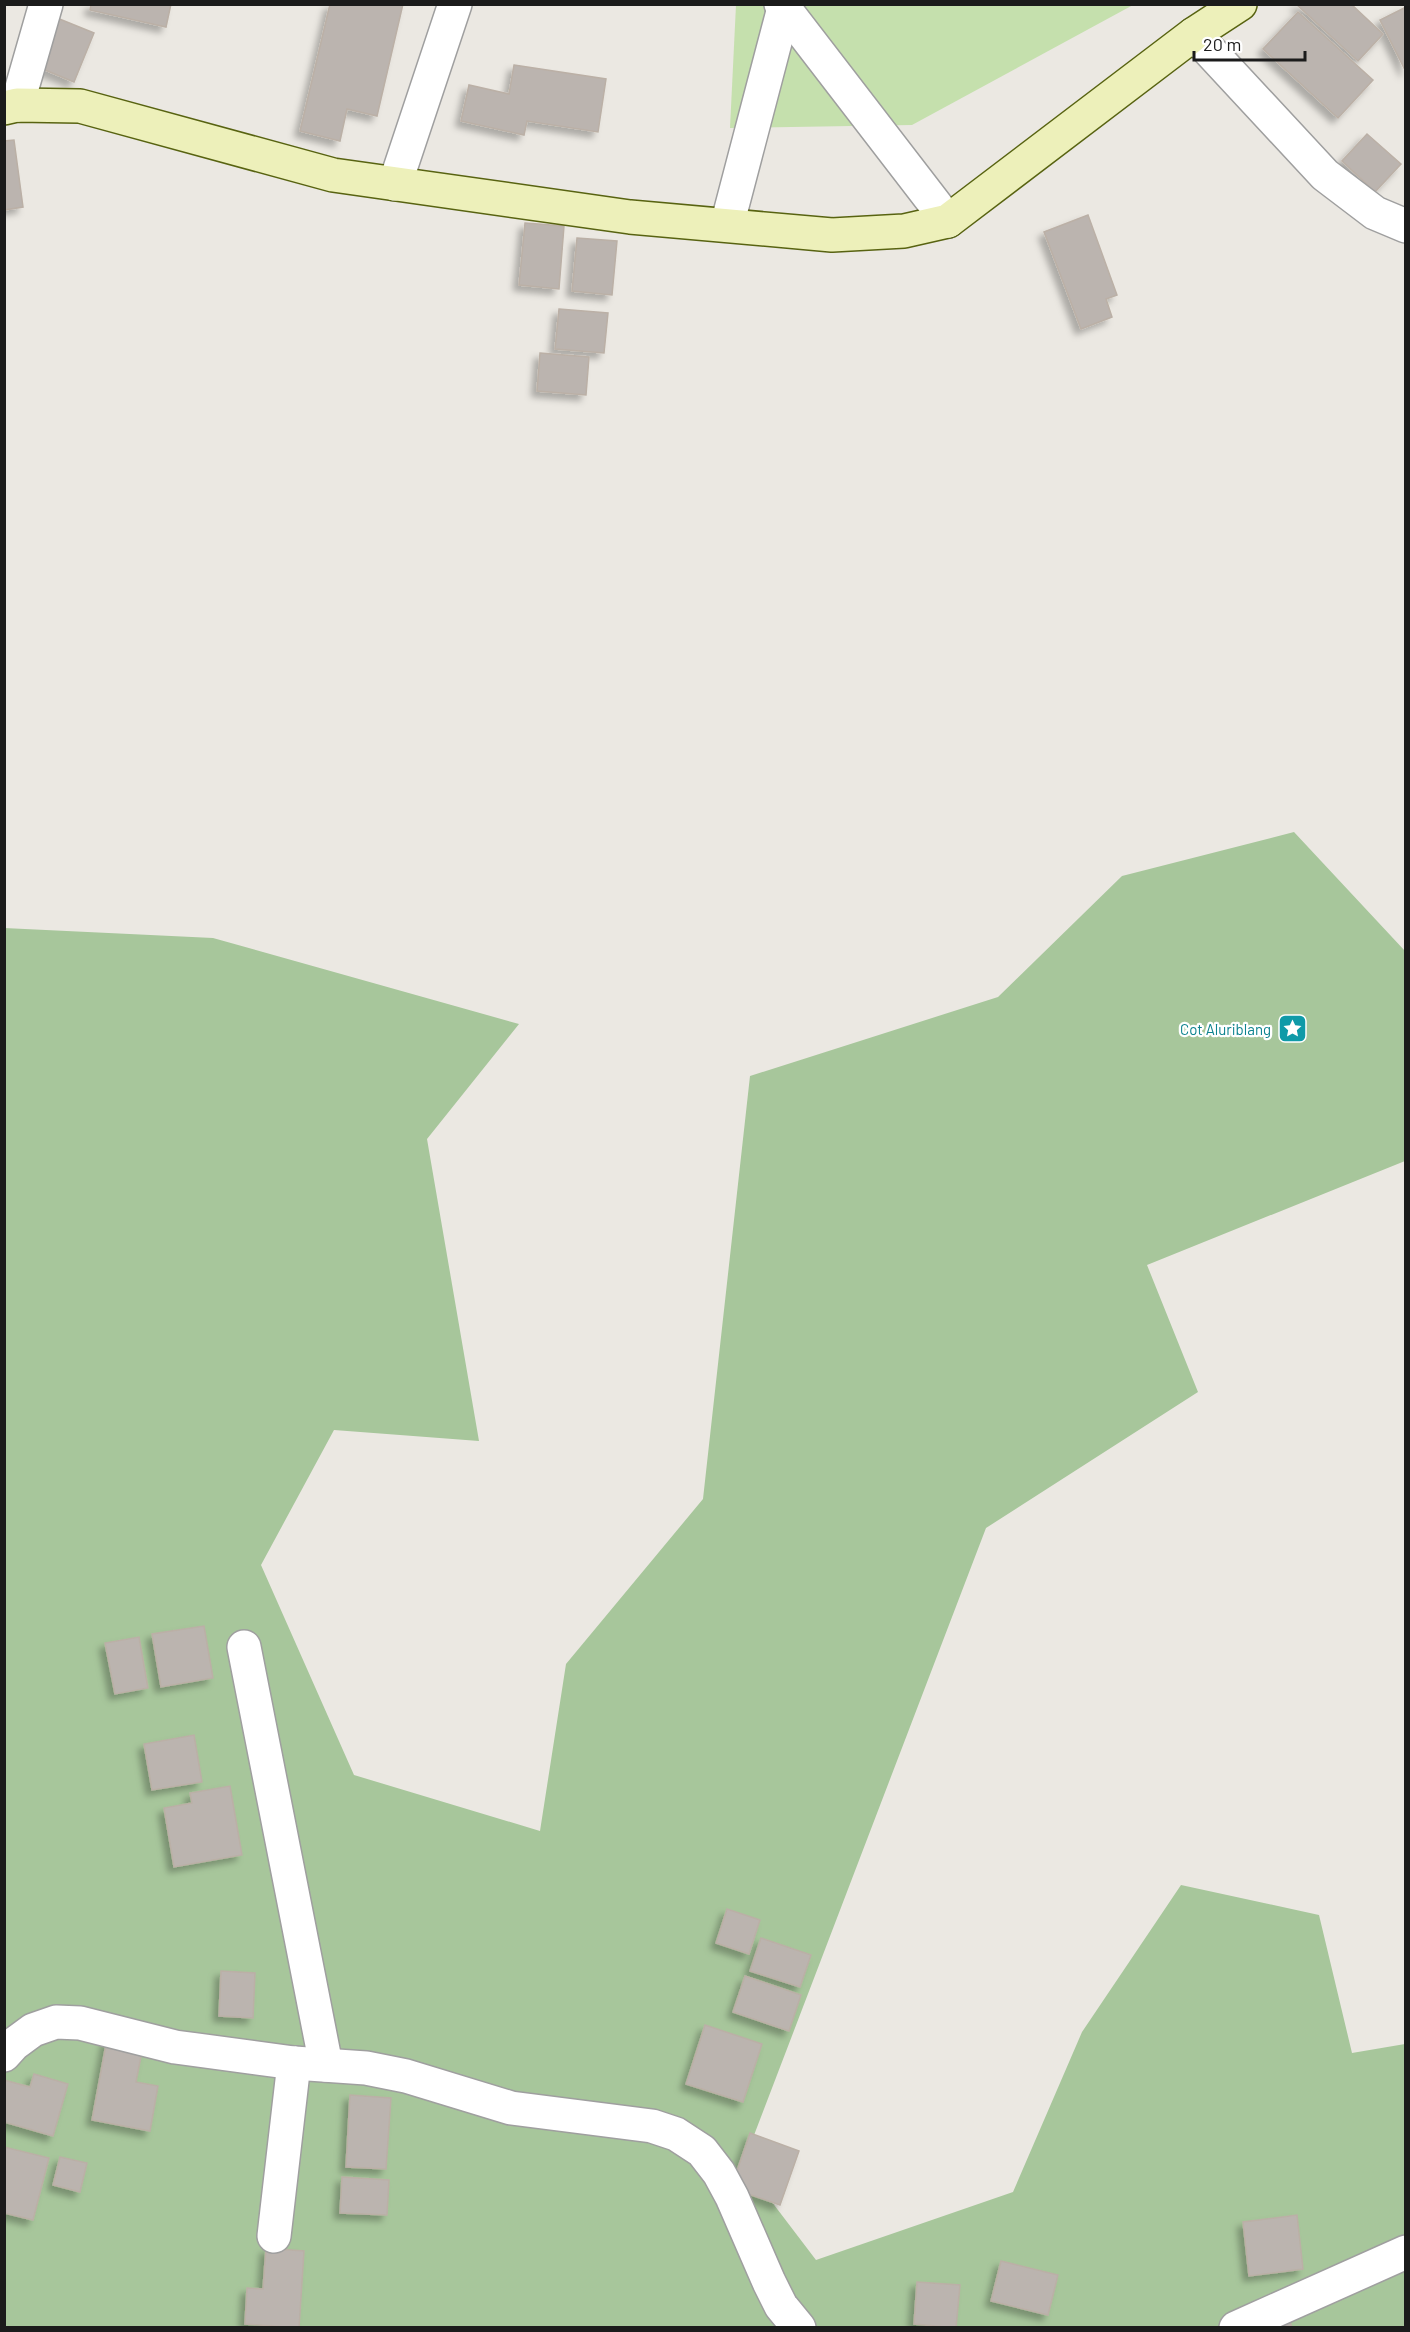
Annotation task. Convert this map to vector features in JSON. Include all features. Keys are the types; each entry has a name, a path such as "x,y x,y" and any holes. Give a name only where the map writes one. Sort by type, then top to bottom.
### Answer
{"street":[{"path":"46,4 11,106 80,106 333,176 630,217 832,235 904,231 948,221 1194,34 1240,4"},
{"path":"395,184 455,4"},
{"path":"727,225 784,6"},
{"path":"784,6 948,221"},
{"path":"1194,34 1325,175 1375,213 1406,226"},
{"path":"244,1647 326,2065"},
{"path":"4,2055 14,2044 33,2030 56,2022 72,2023 175,2048 294,2063 366,2068 406,2076 511,2108 652,2126 676,2134 702,2151 719,2173 781,2306 799,2328"},
{"path":"274,2236 294,2063"},
{"path":"1236,2328 1406,2252"}],"green space":[{"path":"736,5 1133,5 912,125 730,128"},
{"path":"1294,832 1405,951 1405,1161 1147,1265 1198,1392 986,1528 743,2164 816,2260 1013,2192 1082,2032 1181,1885 1319,1915 1352,2053 1405,2044 1405,2327 5,2327 4,928 213,938 519,1024 427,1139 479,1441 334,1430 261,1565 354,1775 540,1831 566,1664 703,1499 750,1076 998,997 1122,876"}],"building":[{"path":"91,4 171,4 166,27 90,10"},
{"path":"330,4 403,4 377,116 347,109 340,141 300,131"},
{"path":"1296,4 1351,4 1383,34 1358,61"},
{"path":"1406,7 1406,72 1380,20"},
{"path":"1298,12 1373,80 1338,118 1263,49"},
{"path":"57,18 94,33 74,82 38,67"},
{"path":"514,65 606,79 598,132 527,121 524,135 461,121 469,85 509,94"},
{"path":"1367,134 1401,164 1375,192 1342,161"},
{"path":"14,140 23,207 4,210 4,141"},
{"path":"1088,215 1117,295 1106,299 1112,317 1081,329 1044,232"},
{"path":"525,223 564,226 559,289 519,285"},
{"path":"577,238 617,241 612,295 572,291"},
{"path":"559,309 608,313 604,353 555,349"},
{"path":"540,353 589,357 586,395 537,391"},
{"path":"204,1626 213,1678 161,1687 152,1634"},
{"path":"139,1637 148,1688 115,1694 105,1643"},
{"path":"194,1735 202,1782 152,1790 144,1744"},
{"path":"230,1786 242,1855 174,1867 164,1808 192,1803 190,1793"},
{"path":"727,1909 760,1920 749,1954 716,1943"},
{"path":"761,1938 811,1955 800,1987 750,1971"},
{"path":"221,1971 255,1973 253,2018 219,2016"},
{"path":"745,1976 801,1995 789,2031 733,2012"},
{"path":"705,2025 762,2044 743,2102 686,2084"},
{"path":"107,2039 143,2046 136,2082 158,2086 150,2131 92,2120"},
{"path":"34,2074 68,2084 53,2136 4,2122 4,2080 30,2087"},
{"path":"350,2095 391,2098 386,2169 346,2167"},
{"path":"750,2133 799,2151 780,2205 731,2188"},
{"path":"4,2147 49,2158 33,2220 4,2213"},
{"path":"60,2157 87,2163 80,2192 53,2185"},
{"path":"342,2177 389,2180 387,2215 340,2213"},
{"path":"1297,2215 1303,2269 1249,2276 1243,2222"},
{"path":"266,2248 304,2251 299,2328 245,2324 247,2288 263,2289"},
{"path":"1001,2261 1058,2275 1048,2315 991,2301"},
{"path":"917,2282 960,2285 956,2328 914,2324"},
{"path":"1289,2318 1292,2328 1253,2328"}],"place":[{"name":"Cot Aluriblang","path":"1292,1029"}]}
